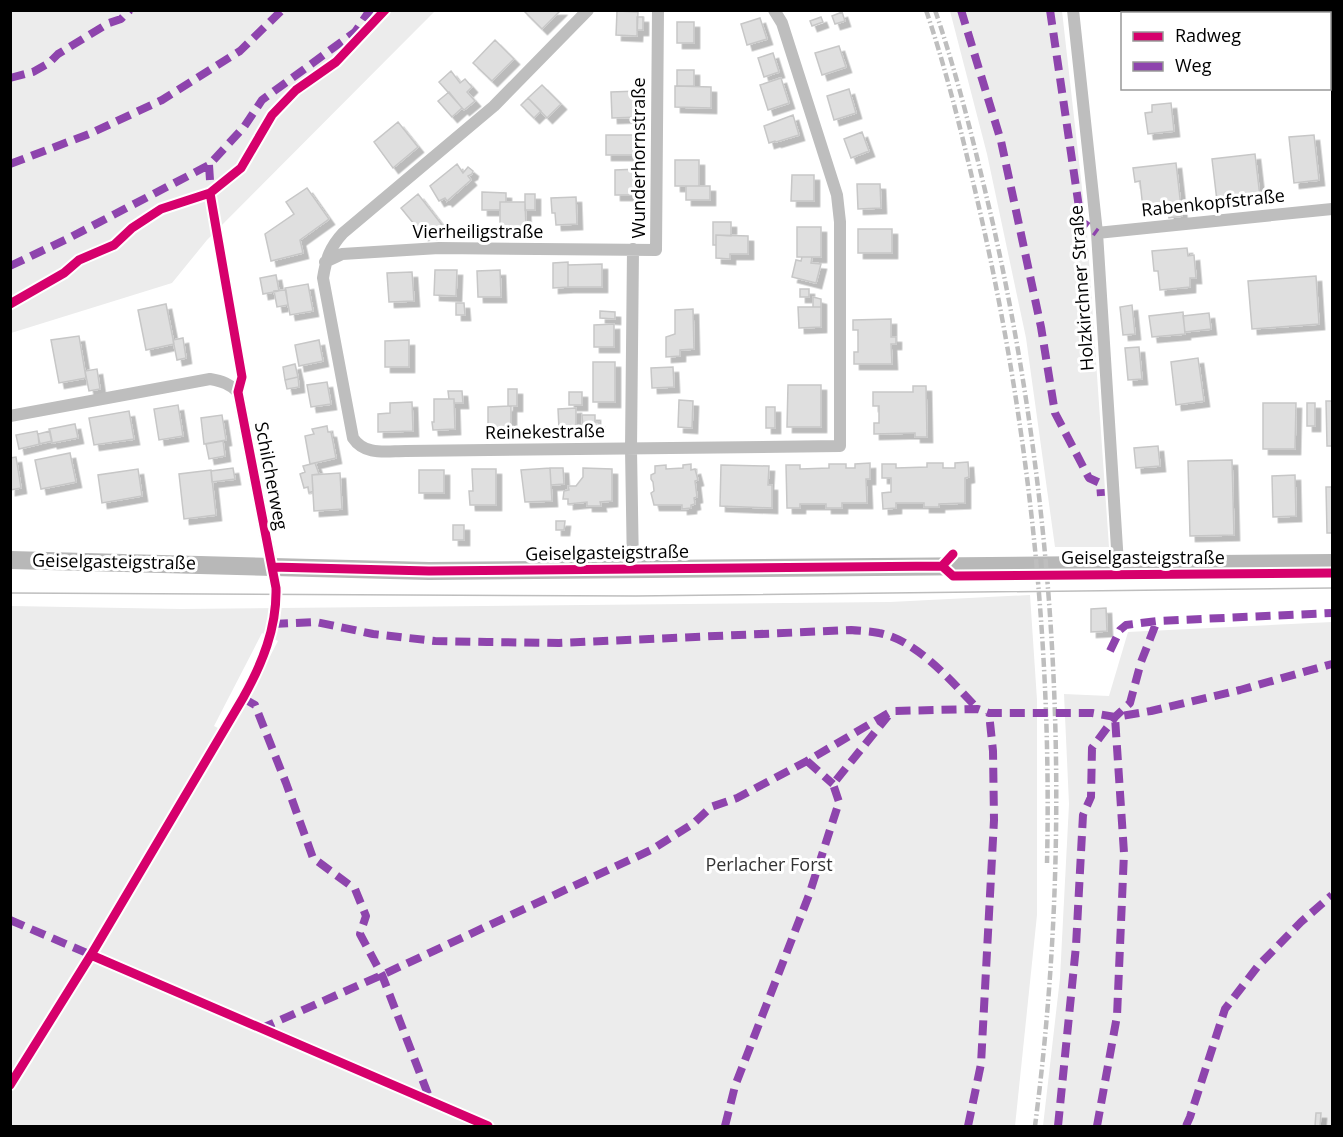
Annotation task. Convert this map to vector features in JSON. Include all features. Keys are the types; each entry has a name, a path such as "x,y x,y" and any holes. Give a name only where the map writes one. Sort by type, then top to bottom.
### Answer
{"main road":[{"name":"Geiselgasteigstraße","path":"10,560 429,571 1332,563"}],"street":[{"name":"Reinekestraße","path":"588,10 494,106 343,233 331,246 323,278 353,438 359,447 373,451 406,451 840,446 840,233 837,195 782,23 774,10"},
{"name":"Wunderhornstraße","path":"633,569 631,449 633,249 656,250 658,10"},
{"name":"Holzkirchner Straße","path":"1073,10 1097,233 1118,564"},
{"name":"Rabenkopfstraße","path":"1097,233 1332,208"},
{"name":"Vierheiligstraße","path":"326,262 342,254 439,248 633,249"},
{"name":"Schilcherweg","path":"10,416 210,379 231,385 238,392 272,567"}],"green space":[{"path":"11,10 435,11 207,240 172,283 11,333"},
{"path":"950,11 1062,11 1087,232 1109,547 1055,547 1026,338 987,154"},
{"name":"Perlacher Forst","path":"1030,595 1037,700 1037,915 1015,1126 11,1126 11,606 181,609 890,602","holes":["262,633 278,641 229,734 214,726"]},
{"path":"1332,622 1332,1126 1043,1126 1060,978 1069,804 1064,694 1109,696 1128,632"}],"building":[{"path":"523,10 561,10 542,29"},
{"path":"1206,10 1229,10 1230,12 1206,12"},
{"path":"1273,10 1310,10 1310,12 1273,12"},
{"path":"617,11 638,12 637,36 616,35"},
{"path":"842,12 845,21 835,24 832,16"},
{"path":"637,17 643,17 643,30 637,30"},
{"path":"821,17 823,22 812,26 810,21"},
{"path":"760,18 767,39 747,45 741,24"},
{"path":"677,22 694,22 694,43 677,43"},
{"path":"495,40 514,59 492,81 473,63"},
{"path":"839,46 846,67 822,75 815,53"},
{"path":"773,53 779,72 764,77 758,58"},
{"path":"677,70 694,70 694,86 677,86"},
{"path":"451,71 460,83 465,79 472,87 467,92 475,101 464,110 439,82"},
{"path":"781,78 789,103 768,110 760,85"},
{"path":"542,85 561,104 547,118 528,98"},
{"path":"675,86 711,87 711,108 675,107"},
{"path":"849,89 856,113 834,120 827,96"},
{"path":"638,91 639,117 612,118 611,92"},
{"path":"449,92 462,108 452,117 438,101"},
{"path":"528,98 541,111 534,118 521,105"},
{"path":"1171,103 1174,131 1148,134 1145,113 1152,112 1152,105"},
{"path":"793,115 799,135 769,143 764,126"},
{"path":"398,122 418,147 393,168 374,142"},
{"path":"862,132 869,151 851,158 844,139"},
{"path":"606,135 637,135 637,155 606,155"},
{"path":"1314,135 1319,180 1294,183 1289,137"},
{"path":"1255,154 1260,197 1217,201 1212,159"},
{"path":"675,160 699,160 699,186 675,186"},
{"path":"1176,163 1182,216 1169,218 1168,206 1143,209 1140,181 1135,182 1133,168"},
{"path":"457,164 463,173 468,167 473,171 468,176 471,180 447,201 445,198 439,201 430,186"},
{"path":"638,169 638,195 615,195 615,170"},
{"path":"792,175 814,175 814,201 791,201"},
{"path":"857,184 880,184 881,208 858,209"},
{"path":"686,186 710,186 710,200 686,200"},
{"path":"307,188 329,219 300,240 303,253 271,261 265,234 294,214 286,202"},
{"path":"482,192 506,193 506,202 500,202 500,210 482,210"},
{"path":"418,194 442,225 431,234 428,231 423,235 401,208"},
{"path":"525,194 535,194 535,210 525,210"},
{"path":"576,197 577,224 556,225 551,198"},
{"path":"500,202 525,202 526,228 500,229"},
{"path":"713,222 731,222 731,236 716,235 716,245 713,245"},
{"path":"797,227 821,227 821,257 797,257"},
{"path":"858,229 892,229 892,253 858,253"},
{"path":"716,235 748,236 748,254 730,254 730,259 716,258"},
{"path":"1187,248 1188,256 1194,255 1196,278 1190,278 1190,287 1160,290 1158,271 1154,271 1152,251"},
{"path":"802,257 812,257 811,263 821,264 816,283 792,277 796,260 801,261"},
{"path":"568,262 568,287 553,288 553,263"},
{"path":"602,264 602,287 568,287 568,265"},
{"path":"435,270 457,270 456,296 434,295"},
{"path":"500,270 501,297 478,297 477,271"},
{"path":"412,272 414,301 389,302 387,273"},
{"path":"276,275 279,291 263,294 260,278"},
{"path":"1316,276 1319,324 1252,329 1248,281"},
{"path":"308,284 313,311 290,315 285,288"},
{"path":"800,289 809,289 809,297 800,297"},
{"path":"286,290 288,305 277,307 274,291"},
{"path":"813,297 821,299 821,307 813,307"},
{"path":"456,303 464,303 465,315 456,315"},
{"path":"166,304 174,344 146,350 138,310"},
{"path":"1132,305 1135,334 1123,335 1120,307"},
{"path":"798,307 821,307 821,327 799,328"},
{"path":"693,309 694,349 680,350 680,356 666,357 666,337 675,334 675,310"},
{"path":"600,311 615,312 615,319 600,318"},
{"path":"1183,312 1185,334 1152,337 1149,316"},
{"path":"1209,313 1211,329 1185,332 1183,316"},
{"path":"891,319 891,337 896,337 896,344 891,344 892,364 854,364 854,352 858,352 858,330 853,330 853,320"},
{"path":"614,324 614,347 594,347 594,325"},
{"path":"79,336 86,378 59,383 51,340"},
{"path":"183,338 186,358 177,360 173,340"},
{"path":"319,340 323,361 299,366 295,345"},
{"path":"409,340 409,367 385,367 385,341"},
{"path":"1139,347 1142,379 1128,380 1125,348"},
{"path":"1198,358 1204,401 1176,405 1171,362"},
{"path":"593,362 615,362 615,402 593,402"},
{"path":"295,364 298,377 285,380 283,367"},
{"path":"673,367 674,387 652,388 651,368"},
{"path":"97,369 100,389 89,391 85,371"},
{"path":"298,377 299,387 287,389 285,380"},
{"path":"327,382 331,404 311,407 307,385"},
{"path":"788,385 821,385 821,427 787,427"},
{"path":"913,386 926,386 927,437 915,437 915,433 874,434 874,423 879,423 879,406 873,406 873,392 913,392"},
{"path":"508,389 517,389 517,406 508,406"},
{"path":"448,391 462,391 463,403 454,403 454,399 449,399"},
{"path":"569,392 582,392 582,405 569,405"},
{"path":"434,399 454,399 455,429 433,430"},
{"path":"679,400 693,401 692,428 678,427"},
{"path":"1326,401 1332,401 1332,446 1327,446"},
{"path":"412,402 413,431 378,432 378,414 390,413 390,403"},
{"path":"1263,403 1296,403 1295,449 1263,449"},
{"path":"1307,403 1315,403 1315,426 1307,426"},
{"path":"178,405 183,436 159,440 154,409"},
{"path":"511,406 511,432 488,432 488,407"},
{"path":"766,407 775,407 775,428 766,428"},
{"path":"576,408 576,428 559,429 558,409"},
{"path":"129,411 134,439 94,445 89,418"},
{"path":"222,415 226,440 204,444 201,418"},
{"path":"582,415 595,415 595,422 599,422 599,428 583,428"},
{"path":"75,424 78,438 52,443 49,429"},
{"path":"327,426 328,432 331,432 336,458 310,464 305,436 314,434 312,429"},
{"path":"37,431 40,444 19,449 16,435"},
{"path":"50,431 52,441 39,444 38,434"},
{"path":"223,441 225,456 209,459 206,444"},
{"path":"1158,446 1160,466 1136,468 1134,448"},
{"path":"70,453 76,482 41,489 35,460"},
{"path":"16,457 21,488 10,490 10,458"},
{"path":"1232,460 1234,535 1190,536 1188,461"},
{"path":"968,462 969,477 965,478 965,503 924,507 924,503 896,503 896,508 883,509 882,493 891,492 891,478 882,478 882,464 896,464 896,468 927,467 927,463 943,463 943,468 955,468 955,463"},
{"path":"315,463 319,474 312,475 313,491 309,493 308,487 304,488 300,474 305,472 303,466"},
{"path":"870,463 870,479 866,479 867,503 842,503 842,508 826,508 826,504 800,504 800,508 787,508 786,465 800,465 800,469 829,468 829,464 846,464 846,468 855,468 855,464"},
{"path":"691,464 691,470 695,469 698,480 695,481 697,497 694,498 695,504 691,505 691,508 682,509 682,505 654,505 651,475 655,473 655,466 666,465 666,469 683,468 683,465"},
{"path":"721,465 769,466 768,485 772,485 772,508 720,506"},
{"path":"233,468 235,479 212,482 211,471"},
{"path":"550,468 563,468 564,484 551,485"},
{"path":"550,468 552,501 525,502 521,470"},
{"path":"583,468 612,469 612,501 600,502 601,506 587,506 587,502 568,504 568,499 563,499 564,491 569,490 568,486 576,486 583,477"},
{"path":"138,469 142,496 102,503 98,475"},
{"path":"472,469 496,469 496,505 470,505 469,491 473,491"},
{"path":"211,470 216,515 184,519 179,474"},
{"path":"419,470 444,470 444,493 419,493"},
{"path":"340,473 342,509 314,511 312,475"},
{"path":"1295,475 1296,516 1273,517 1272,476"},
{"path":"1326,487 1332,487 1332,533 1327,533"},
{"path":"556,521 565,521 564,530 556,530"},
{"path":"453,525 464,525 464,540 453,540"},
{"path":"1106,608 1107,631 1091,632 1091,609"},
{"path":"1316,1113 1321,1113 1320,1126 1315,1126"}],"tram line":[{"path":"10,593 636,596 1332,588"}],"railway":[{"path":"926,10 963,138 981,216 998,296 1024,457 1034,538 1046,701 1047,863"},
{"path":"935,10 974,143 993,224 1015,335 1033,447 1046,560 1053,673 1056,787 1054,900 1047,1013 1035,1126"}],"marked path":[{"path":"10,78 33,72 49,63 58,54 109,23 121,19 130,10"},
{"path":"10,164 89,134 162,100 240,51 282,10"},
{"path":"10,266 209,165 244,127 262,100 355,32 370,10"},
{"path":"961,10 1001,141 1041,327 1055,413 1089,478 1100,483 1101,496"},
{"path":"1050,10 1081,221 1097,233"},
{"path":"209,165 211,195"},
{"path":"1110,651 1120,630 1126,625 1157,621 1332,613"},
{"path":"1058,1126 1076,946 1083,815 1091,797 1092,748 1115,717 1130,703 1141,662 1157,621"},
{"path":"273,624 316,622 373,634 435,641 559,643 851,630 872,632 893,637 920,653 978,709"},
{"path":"260,1029 651,850 694,823 711,807 737,798 807,761 892,711 978,709 989,713 1092,713 1115,717 1240,690 1332,664"},
{"path":"243,698 255,705 313,858 355,889 366,916 360,934 382,975 431,1102"},
{"path":"968,1126 981,1064 994,820 993,751 989,713"},
{"path":"725,1126 735,1086 809,895 839,802 833,784 888,716"},
{"path":"1097,1126 1117,1016 1124,853 1115,717"},
{"path":"807,761 833,784"},
{"path":"1186,1126 1225,1009 1258,966 1301,922 1332,895"},
{"path":"10,920 96,957"}],"cycle path":[{"path":"10,304 64,273 79,260 114,245 132,228 161,209 210,193 241,168 272,115 296,90 336,62 385,10"},
{"path":"10,1085 91,955 243,698 262,659 271,631 276,588 238,392 242,377 210,193"},
{"path":"953,554 942,566 953,576 1332,573"},
{"path":"272,567 429,571 942,566"},
{"path":"91,955 488,1126"}]}
